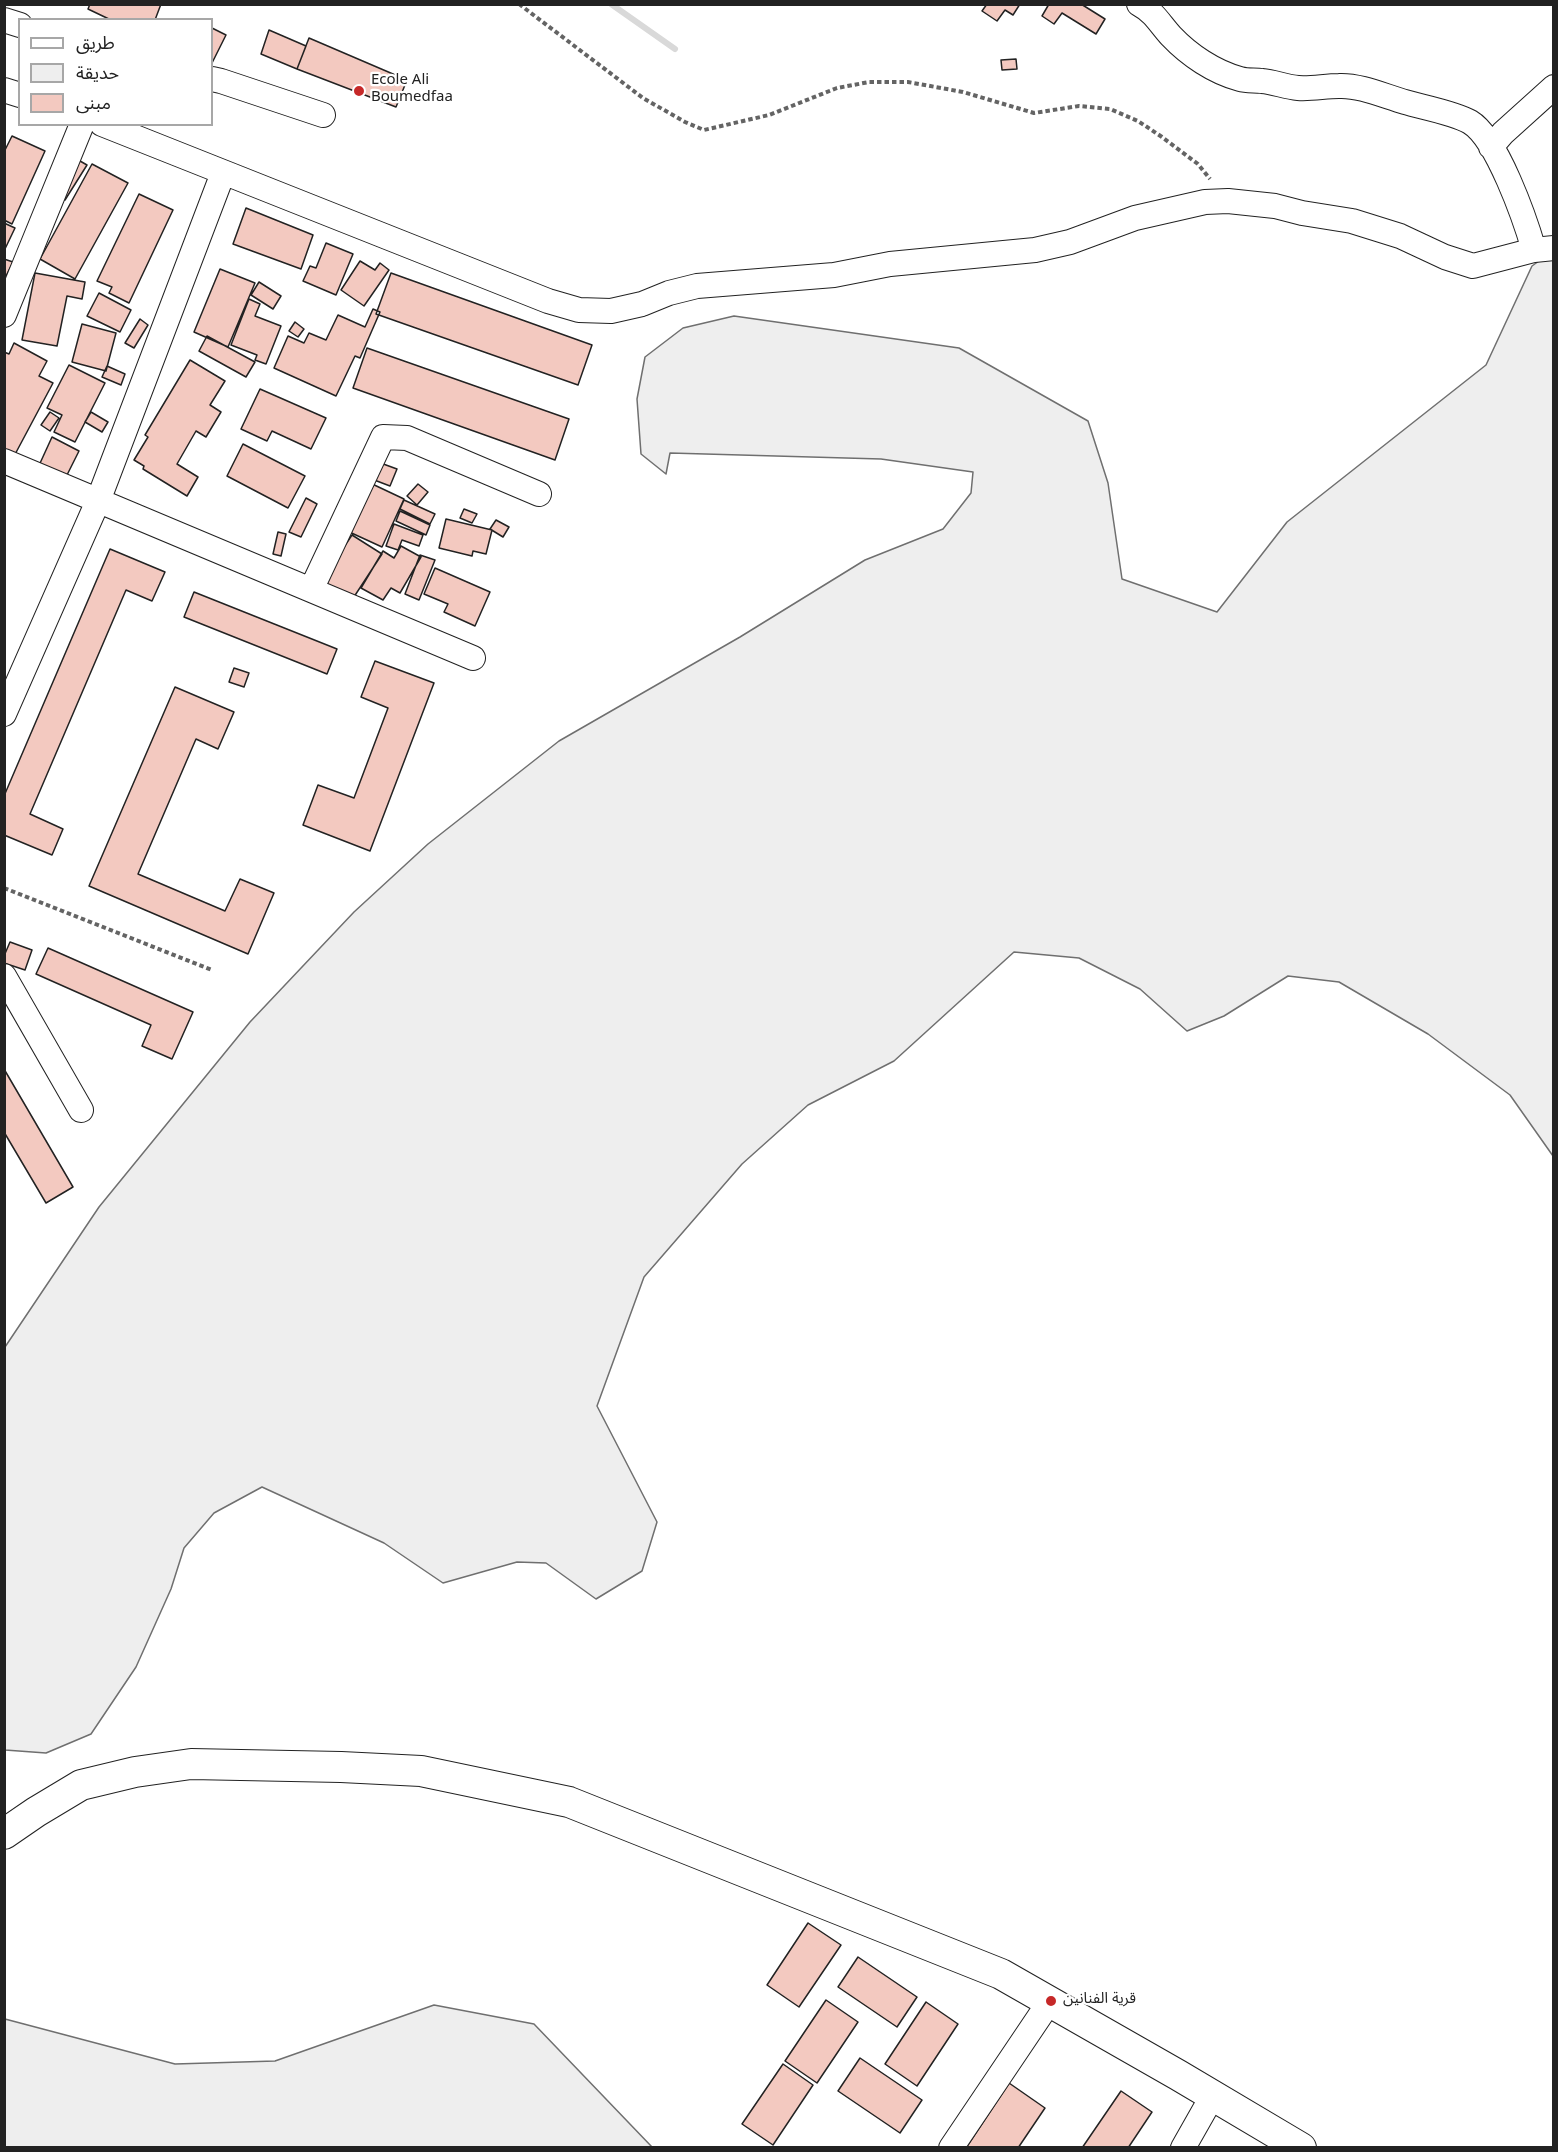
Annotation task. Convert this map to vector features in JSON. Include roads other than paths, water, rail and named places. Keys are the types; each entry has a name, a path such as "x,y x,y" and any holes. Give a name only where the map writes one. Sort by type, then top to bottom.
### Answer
{"main road":[{"path":"4,1834 81,1785 135,1772 191,1764 421,1771 569,1802 1001,1974 1301,2148"}],"street":[{"path":"107,126 548,301 579,310 610,311 642,304 669,293 697,286 834,275 890,264 1035,250 1070,242 1135,218 1205,202 1228,201 1275,206 1352,221 1400,236 1445,257 1473,266 1544,249 1491,147 1470,122 1359,88 1284,86 1265,81 1241,79 1200,60 1170,35 1149,9 1139,4"},
{"path":"213,80 323,115"},
{"path":"1491,147 1538,99 1554,87"},
{"path":"4,315 81,126"},
{"path":"4,714 98,501 223,173"},
{"path":"311,590 383,437 407,438 539,494"},
{"path":"4,461 473,658"},
{"path":"5,979 81,1110"},
{"path":"951,2148 1050,2001"},
{"path":"1183,2148 1213,2095"}],"waterway":[{"path":"611,4 675,49"}],"place":[{"name":"Ecole Ali Boumedfaa","path":"359,91"},
{"name":"قرية الفنانين","path":"1051,2001"}]}
